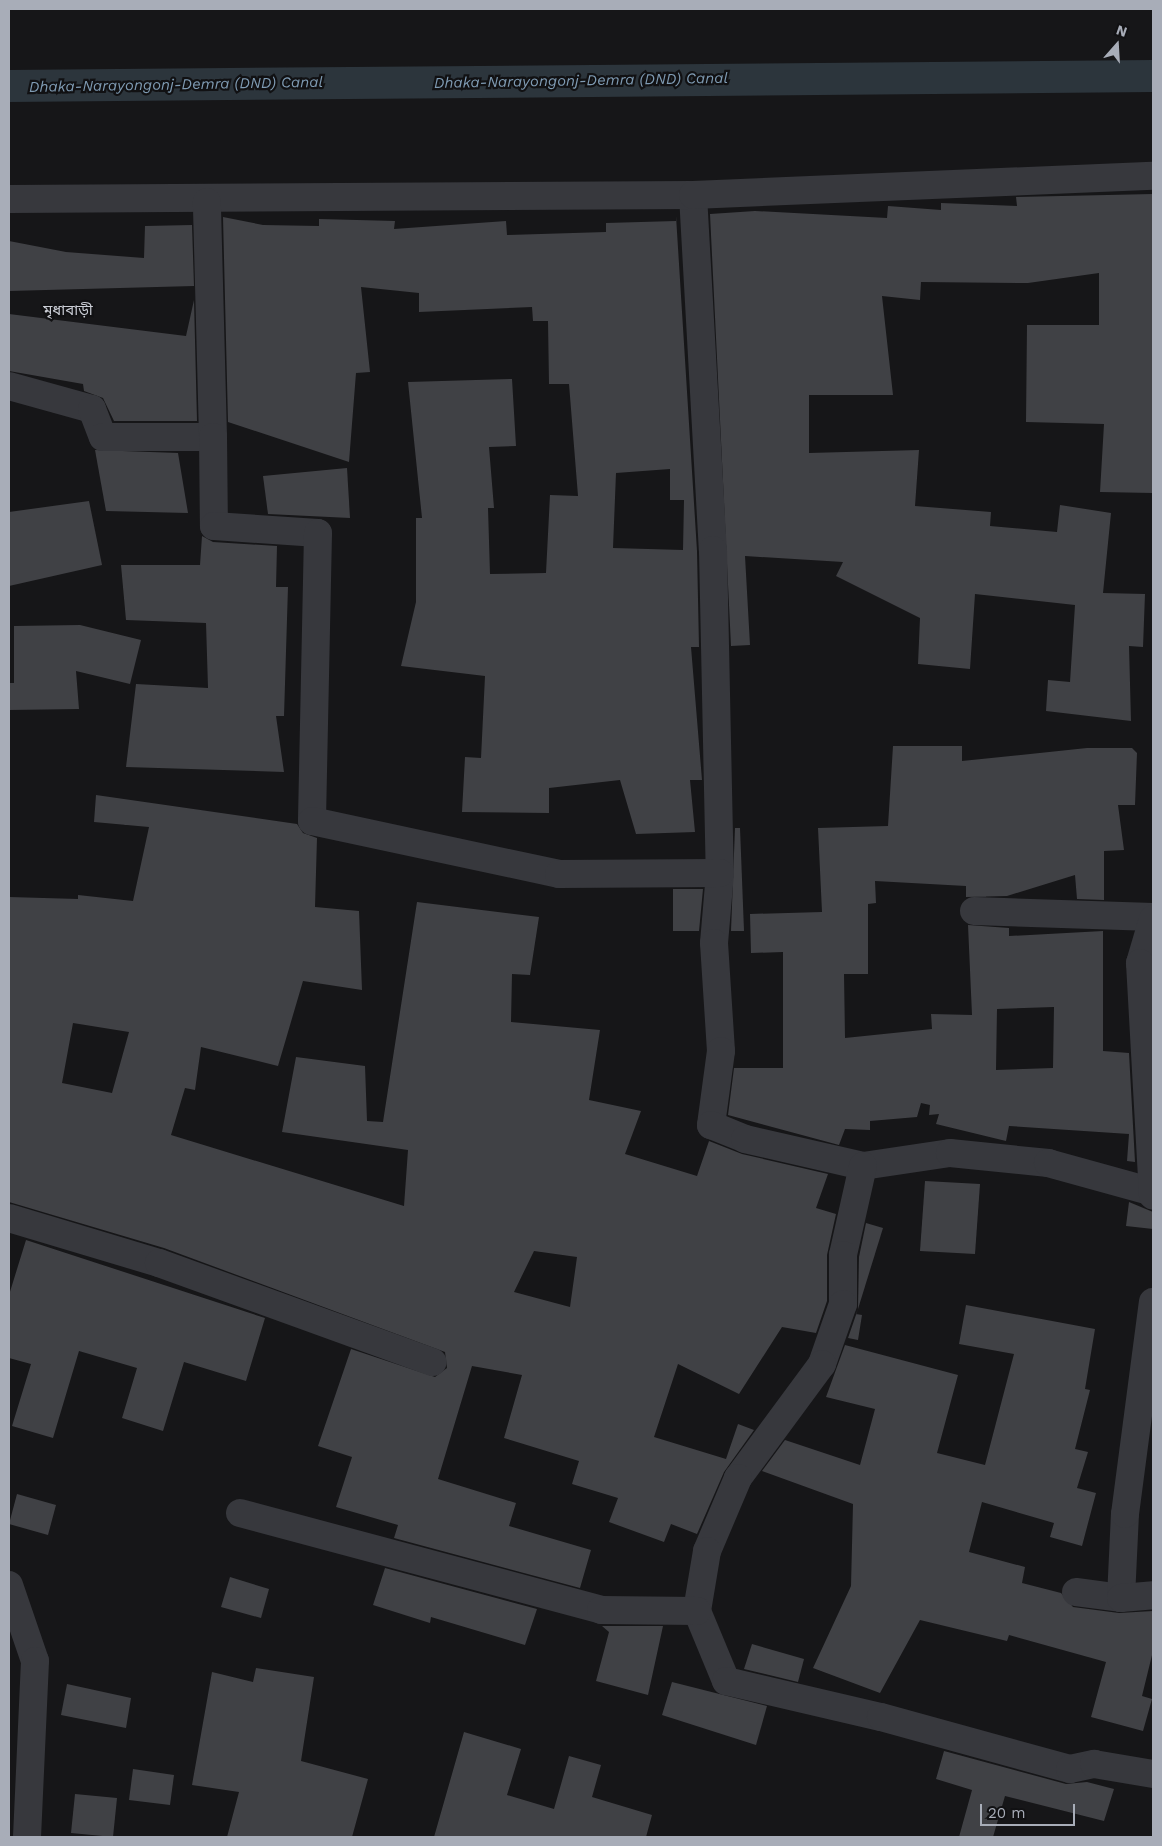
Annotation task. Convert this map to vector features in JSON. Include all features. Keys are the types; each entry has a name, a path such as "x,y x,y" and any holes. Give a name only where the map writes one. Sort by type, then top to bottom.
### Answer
{"street":[{"path":"9,199 207,202 693,195 1153,176"},
{"path":"693,195 713,550 720,873 714,943 721,1051 712,1125 744,1139 863,1166 950,1153 1048,1163 1153,1192"},
{"path":"207,202 214,526 318,534 312,821 559,874 720,873"},
{"path":"9,386 92,409 102,437 213,437"},
{"path":"974,911 1153,918 1140,963 1153,1196"},
{"path":"863,1166 843,1255 843,1304 822,1364 738,1478 707,1551 697,1611 726,1681 880,1717 1070,1769 1094,1764 1153,1774"},
{"path":"9,1218 159,1263 433,1362"},
{"path":"1121,1598 1125,1514 1153,1329 1153,1302"},
{"path":"240,1512 601,1610 697,1611"},
{"path":"9,1585 35,1661 27,1837"},
{"path":"1076,1592 1121,1598 1153,1595"}],"building":[{"path":"1153,194 1153,493 1100,492 1104,424 1026,422 1027,325 1099,325 1099,273 1028,283 921,282 920,300 882,296 893,395 809,395 809,453 919,450 915,506 991,512 990,526 1057,532 1060,505 1111,513 1103,593 1145,594 1143,647 1129,646 1131,721 1046,711 1048,680 1070,682 1075,605 975,594 970,669 918,664 920,618 836,576 843,562 745,556 750,645 731,646 710,214 755,211 887,218 888,206 941,210 941,203 1017,206 1016,197"},
{"path":"676,216 697,551 699,647 691,647 702,780 690,780 695,832 636,834 620,780 549,788 549,813 462,812 465,757 481,758 485,676 401,666 416,602 416,518 422,518 408,382 512,379 516,446 489,447 494,508 488,508 490,574 546,573 550,495 578,496 569,384 549,384 548,321 533,321 532,307 419,312 419,293 361,287 370,372 356,373 349,462 228,422 223,217 263,225 319,226 319,219 395,221 394,229 506,221 507,235 606,232 606,223 676,221","holes":["670,469 670,500 684,500 683,550 613,548 616,473"]},
{"path":"192,225 194,286 9,291 9,241 66,252 144,258 145,226"},
{"path":"194,300 197,421 114,421 103,398 84,391 83,384 9,371 9,314 186,336"},
{"path":"95,450 178,453 188,513 106,511"},
{"path":"347,468 350,518 268,514 263,476"},
{"path":"89,501 102,565 9,586 9,512"},
{"path":"202,536 213,542 277,546 276,587 288,587 284,716 276,716 284,772 126,767 136,684 208,688 206,623 126,620 121,565 200,565"},
{"path":"80,625 141,640 130,684 76,671 79,709 9,710 9,683 14,683 14,626"},
{"path":"893,746 962,746 962,761 1087,748 1132,748 1137,753 1135,805 1118,805 1124,850 1104,851 1104,900 1077,899 1075,875 1007,896 966,897 966,886 875,881 876,903 868,904 868,974 844,974 845,1038 932,1029 931,1014 972,1015 968,925 1009,928 1009,936 1103,931 1103,1051 1129,1053 1135,1162 1127,1161 1129,1134 1009,1126 1006,1141 936,1124 939,1114 929,1115 930,1105 921,1103 917,1117 870,1121 870,1130 845,1129 839,1145 728,1115 734,1068 783,1068 783,952 751,953 750,914 822,912 818,828 888,826","holes":["1054,1007 1053,1068 996,1070 997,1009"]},
{"path":"96,795 297,824 303,833 317,838 315,907 359,911 362,990 303,981 278,1066 201,1047 195,1090 185,1088 171,1135 404,1206 408,1150 282,1132 296,1057 365,1066 367,1121 383,1122 417,902 539,917 530,975 512,974 511,1022 600,1030 589,1100 641,1111 625,1154 697,1176 709,1141 742,1154 828,1174 816,1208 836,1214 827,1255 827,1301 816,1333 782,1327 739,1394 678,1364 654,1437 726,1459 738,1424 754,1430 724,1472 697,1534 671,1524 664,1542 609,1522 618,1498 572,1484 579,1461 504,1438 522,1375 472,1366 438,1479 516,1503 509,1526 591,1550 580,1588 394,1538 398,1525 336,1507 352,1457 318,1446 351,1349 435,1377 447,1368 445,1352 164,1248 9,1202 9,897 78,899 78,895 133,901 149,827 94,822","holes":["73,1023 129,1032 112,1093 62,1083","534,1251 577,1257 570,1307 514,1292"]},
{"path":"735,828 740,828 744,931 731,931"},
{"path":"673,889 703,889 699,931 673,931"},
{"path":"925,1181 980,1184 975,1254 920,1251"},
{"path":"1129,1202 1153,1212 1153,1229 1126,1226"},
{"path":"866,1223 883,1228 858,1309 859,1257"},
{"path":"26,1240 265,1318 246,1381 184,1362 163,1431 122,1418 137,1368 79,1351 53,1438 12,1426 31,1364 9,1358 9,1295"},
{"path":"966,1305 1095,1329 1085,1389 1090,1390 1075,1449 1088,1452 1077,1488 1096,1493 1082,1546 1050,1537 1054,1523 982,1502 969,1552 1025,1567 1022,1583 1061,1593 1073,1607 1119,1613 1153,1611 1153,1651 1142,1696 1152,1699 1143,1731 1091,1717 1106,1662 1009,1635 1007,1641 920,1620 880,1693 813,1668 851,1586 853,1504 762,1471 785,1440 860,1465 875,1409 826,1397 845,1345 958,1375 937,1453 985,1465 1014,1354 959,1344"},
{"path":"856,1314 862,1315 858,1340 848,1338"},
{"path":"17,1494 56,1505 48,1535 9,1524"},
{"path":"385,1568 537,1609 525,1645 431,1617 430,1623 373,1605"},
{"path":"230,1577 269,1589 261,1618 221,1607"},
{"path":"602,1626 663,1626 648,1695 596,1681 609,1632"},
{"path":"752,1644 804,1659 798,1682 744,1669"},
{"path":"256,1668 314,1677 301,1761 368,1779 352,1837 227,1837 239,1792 192,1785 212,1672 253,1682"},
{"path":"672,1682 767,1706 756,1745 662,1715"},
{"path":"67,1684 131,1698 126,1728 61,1715"},
{"path":"464,1732 521,1749 507,1795 554,1809 569,1756 601,1765 592,1797 652,1815 646,1837 434,1837"},
{"path":"944,1751 1066,1784 1087,1782 1114,1789 1104,1821 1005,1796 993,1837 959,1837 972,1790 936,1779"},
{"path":"133,1769 174,1775 170,1805 129,1800"},
{"path":"75,1794 117,1798 113,1837 71,1833"}],"waterway":[{"name":"Dhaka-Narayongonj-Demra (DND) Canal","path":"9,86 1153,76"}],"district":[{"name":"মৃধাবাড়ী","path":"68,311"}]}
